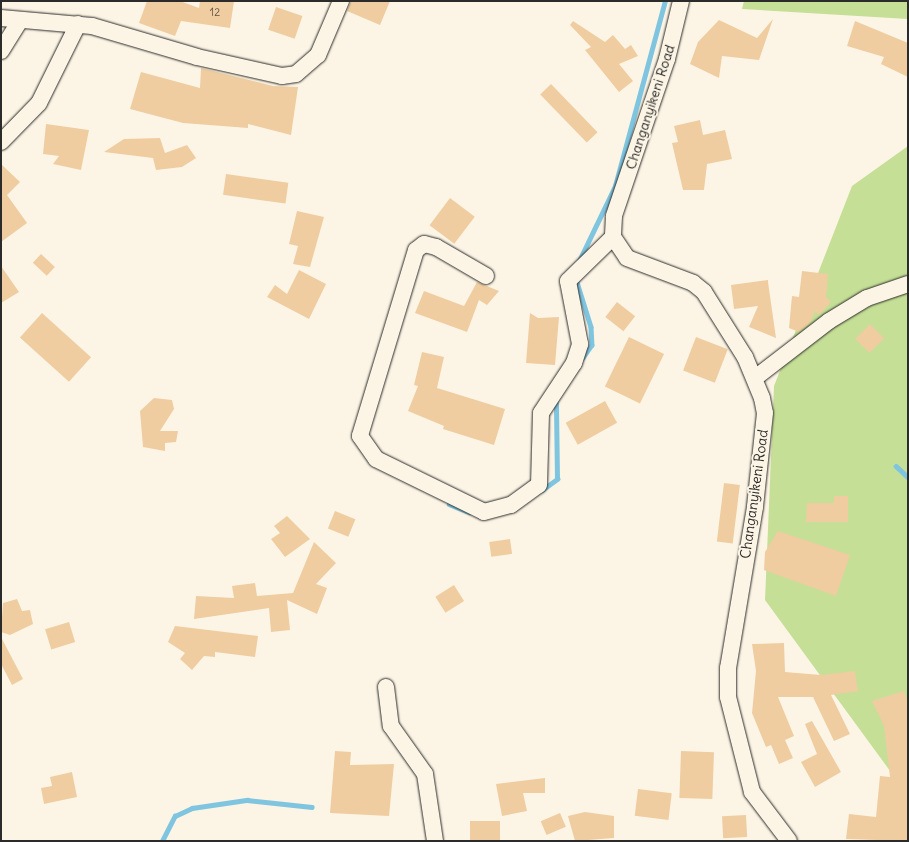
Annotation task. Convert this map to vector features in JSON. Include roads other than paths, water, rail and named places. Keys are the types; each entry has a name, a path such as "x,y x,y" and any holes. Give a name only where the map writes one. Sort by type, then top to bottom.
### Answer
{"street":[{"path":"1,18 20,21 78,24 282,76 296,74 318,55 341,1"},
{"name":"Changanyikeni Road","path":"681,1 667,59 614,216 612,238 627,258 684,279 704,292 755,378 765,413 755,507 728,668 728,698 752,792 789,841"},
{"path":"1,51 20,21"},
{"path":"1,142 39,103 78,24"},
{"path":"486,276 436,247 424,244 416,250 360,436 376,459 484,512 511,505 539,485 541,413 574,363 580,344 568,280 612,238"},
{"path":"755,378 829,321 867,298 908,284"},
{"path":"386,687 391,726 425,774 435,841"}],"waterway":[{"path":"578,263 615,186 665,1"},
{"path":"576,279 591,327 592,345 583,358"},
{"path":"542,490 557,479 556,403"},
{"path":"896,466 908,477"},
{"path":"449,504 469,512"},
{"path":"162,841 175,816 192,808 247,800 312,807"}]}
